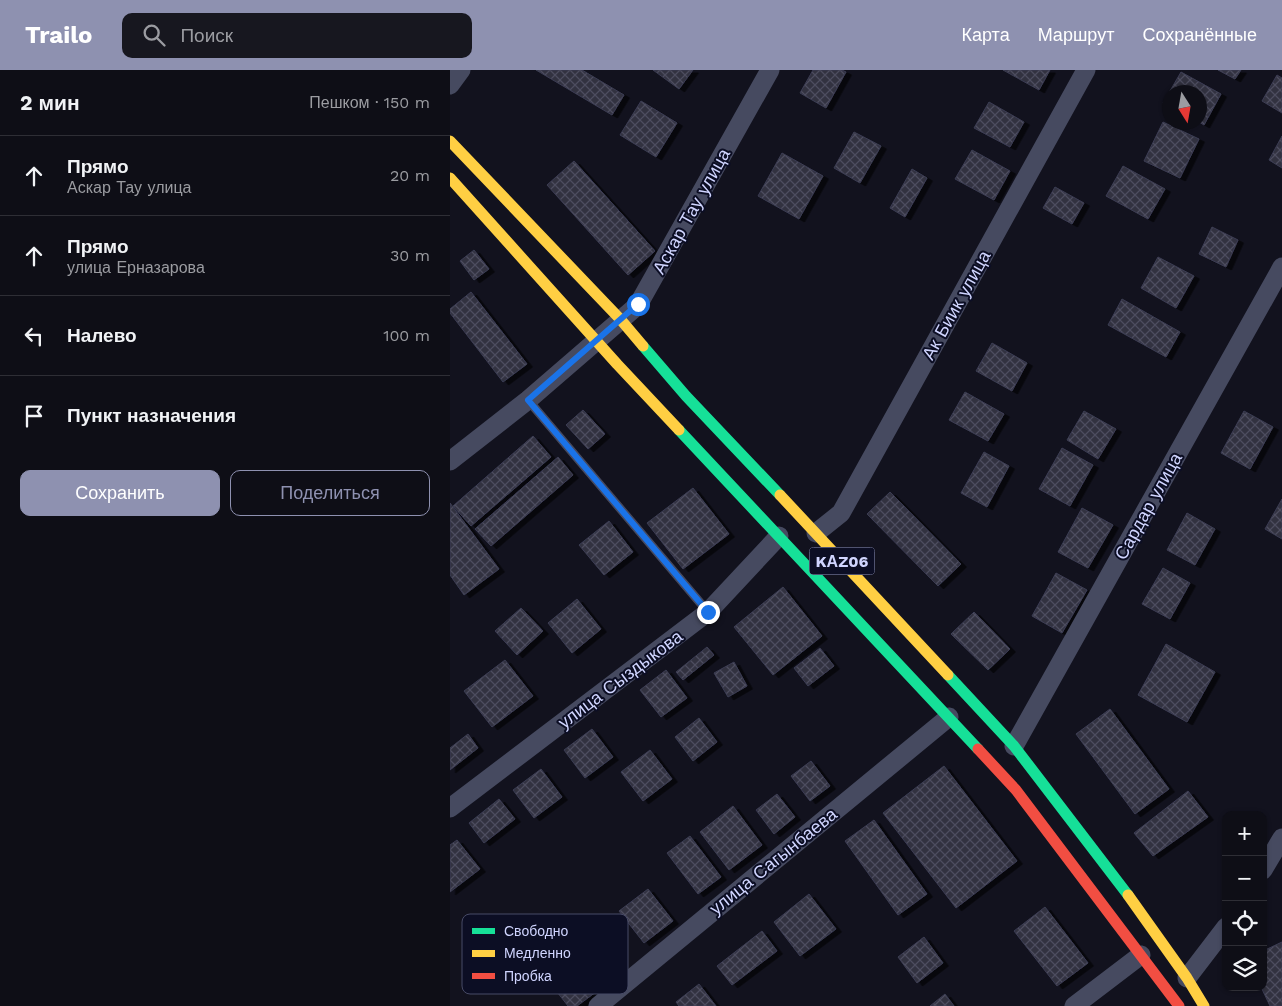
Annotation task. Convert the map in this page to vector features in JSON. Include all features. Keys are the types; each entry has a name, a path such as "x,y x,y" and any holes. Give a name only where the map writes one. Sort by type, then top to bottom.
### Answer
{"highway":[{"name":"KАZ06","path":"450,141 621,320 686,396 816,532 1014,746 1137,908 1187,978 1204,1006"},
{"name":"KАZ06","path":"450,178 596,340 1016,790 1179,1006"}],"street":[{"path":"450,84 461,70"},
{"name":"Аскар Тау улица","path":"450,461 528,400 638,304 770,70"},
{"name":"Ак Биик улица","path":"816,532 841,513 1086,70"},
{"name":"Сардар улица","path":"1014,746 1282,267"},
{"name":"улица Сыздыкова","path":"450,808 708,612 779,536"},
{"name":"улица Сагынбаева","path":"628,981 949,717"},
{"path":"1267,863 1282,838"},
{"path":"1187,978 1222,932"},
{"path":"1074,1006 1141,955"},
{"name":"улица Сагынбаева","path":"598,1006 613,994"}],"lane":[{"path":"528,400 708,612"}],"building":[{"path":"536,70 582,70 624,95 612,115"},
{"path":"653,70 693,70 679,89"},
{"path":"813,70 842,70 846,72 826,108 800,93"},
{"path":"1003,70 1050,70 1039,90"},
{"path":"1218,70 1241,70 1235,79"},
{"path":"1181,72 1205,85 1173,85"},
{"path":"1277,75 1282,78 1282,113 1262,101"},
{"path":"1207,86 1221,94 1207,120"},
{"path":"641,101 677,123 656,157 620,135"},
{"path":"989,102 1024,122 1010,147 974,128"},
{"path":"1162,124 1162,130 1180,130 1199,139 1180,178 1144,161"},
{"path":"854,132 881,146 860,183 834,168"},
{"path":"1282,136 1282,168 1269,160"},
{"path":"972,150 1010,171 994,200 955,179"},
{"path":"782,153 823,176 799,219 758,196"},
{"path":"574,161 655,251 628,275 547,185"},
{"path":"1123,166 1165,189 1148,219 1106,196"},
{"path":"912,169 927,178 905,217 890,208"},
{"path":"1055,187 1084,203 1072,224 1043,208"},
{"path":"1212,227 1238,240 1226,267 1199,254"},
{"path":"474,250 489,269 474,280 460,261"},
{"path":"1158,257 1194,276 1176,308 1141,288"},
{"path":"471,292 527,364 503,382 450,313 450,309"},
{"path":"1122,299 1180,332 1166,357 1108,325"},
{"path":"992,343 1027,363 1012,391 976,371"},
{"path":"965,392 1004,414 988,441 949,420"},
{"path":"583,410 605,434 588,449 566,425"},
{"path":"1084,411 1116,429 1098,459 1067,440"},
{"path":"1244,411 1273,427 1250,469 1221,453"},
{"path":"533,436 551,457 471,526 453,506"},
{"path":"1062,448 1093,465 1070,506 1039,489"},
{"path":"984,452 1009,466 987,507 961,493"},
{"path":"558,457 573,475 491,546 475,529"},
{"path":"693,488 729,534 683,569 647,523"},
{"path":"890,492 961,564 938,586 867,514"},
{"path":"1282,499 1282,539 1265,529"},
{"path":"450,503 499,569 464,595 450,575"},
{"path":"1082,508 1113,525 1088,568 1058,552"},
{"path":"1187,513 1215,529 1195,565 1167,550"},
{"path":"609,521 633,552 604,575 579,545"},
{"path":"1163,568 1190,583 1170,619 1142,604"},
{"path":"1056,573 1087,590 1062,633 1032,616"},
{"path":"783,587 822,636 773,675 734,627"},
{"path":"577,599 601,629 572,653 548,623"},
{"path":"521,608 543,631 517,655 495,631"},
{"path":"974,612 1010,649 988,670 951,634"},
{"path":"1166,644 1215,672 1187,722 1138,695"},
{"path":"707,647 714,655 683,680 676,672"},
{"path":"820,648 834,666 808,686 794,668"},
{"path":"505,660 533,696 492,727 464,691"},
{"path":"734,662 747,686 728,697 714,673"},
{"path":"666,670 687,698 661,717 640,690"},
{"path":"1110,709 1169,789 1135,814 1076,734"},
{"path":"699,718 717,742 693,761 675,737"},
{"path":"592,729 613,757 585,778 564,750"},
{"path":"468,734 478,748 450,770 450,748"},
{"path":"650,750 672,779 643,801 621,772"},
{"path":"811,761 830,786 810,801 791,776"},
{"path":"944,766 1017,861 956,908 883,813"},
{"path":"541,769 562,797 534,818 513,790"},
{"path":"1188,791 1208,817 1153,856 1134,833"},
{"path":"777,794 795,817 774,834 756,810"},
{"path":"499,799 515,819 484,843 469,823"},
{"path":"733,806 762,845 729,870 700,832"},
{"path":"874,820 927,894 898,915 845,841"},
{"path":"690,836 721,877 698,894 667,853"},
{"path":"457,840 480,869 450,892 450,845"},
{"path":"648,889 673,921 644,943 628,923 628,914 621,914 619,911"},
{"path":"809,894 836,929 800,956 774,922"},
{"path":"1045,907 1088,963 1057,986 1014,931"},
{"path":"762,931 777,951 732,985 717,966"},
{"path":"924,937 943,963 917,983 898,957"},
{"path":"1282,942 1282,1006 1270,1006 1263,991 1267,991 1267,949"},
{"path":"699,984 716,1006 679,1006 676,1002"},
{"path":"559,994 593,994 577,1006 568,1006"},
{"path":"945,994 954,1006 930,1006"}],"traffic: fast":[{"path":"643,346 686,396 780,495"},
{"path":"679,430 978,749"},
{"path":"948,675 1014,746 1128,895"}],"traffic: slow":[{"path":"450,141 621,320 643,346"},
{"path":"450,178 679,430"},
{"path":"780,495 948,675"},
{"path":"1128,895 1187,978 1204,1006"}],"traffic: jam":[{"path":"978,749 1016,790 1179,1006"}],"route":[{"path":"638,304 528,400 708,612"}]}
